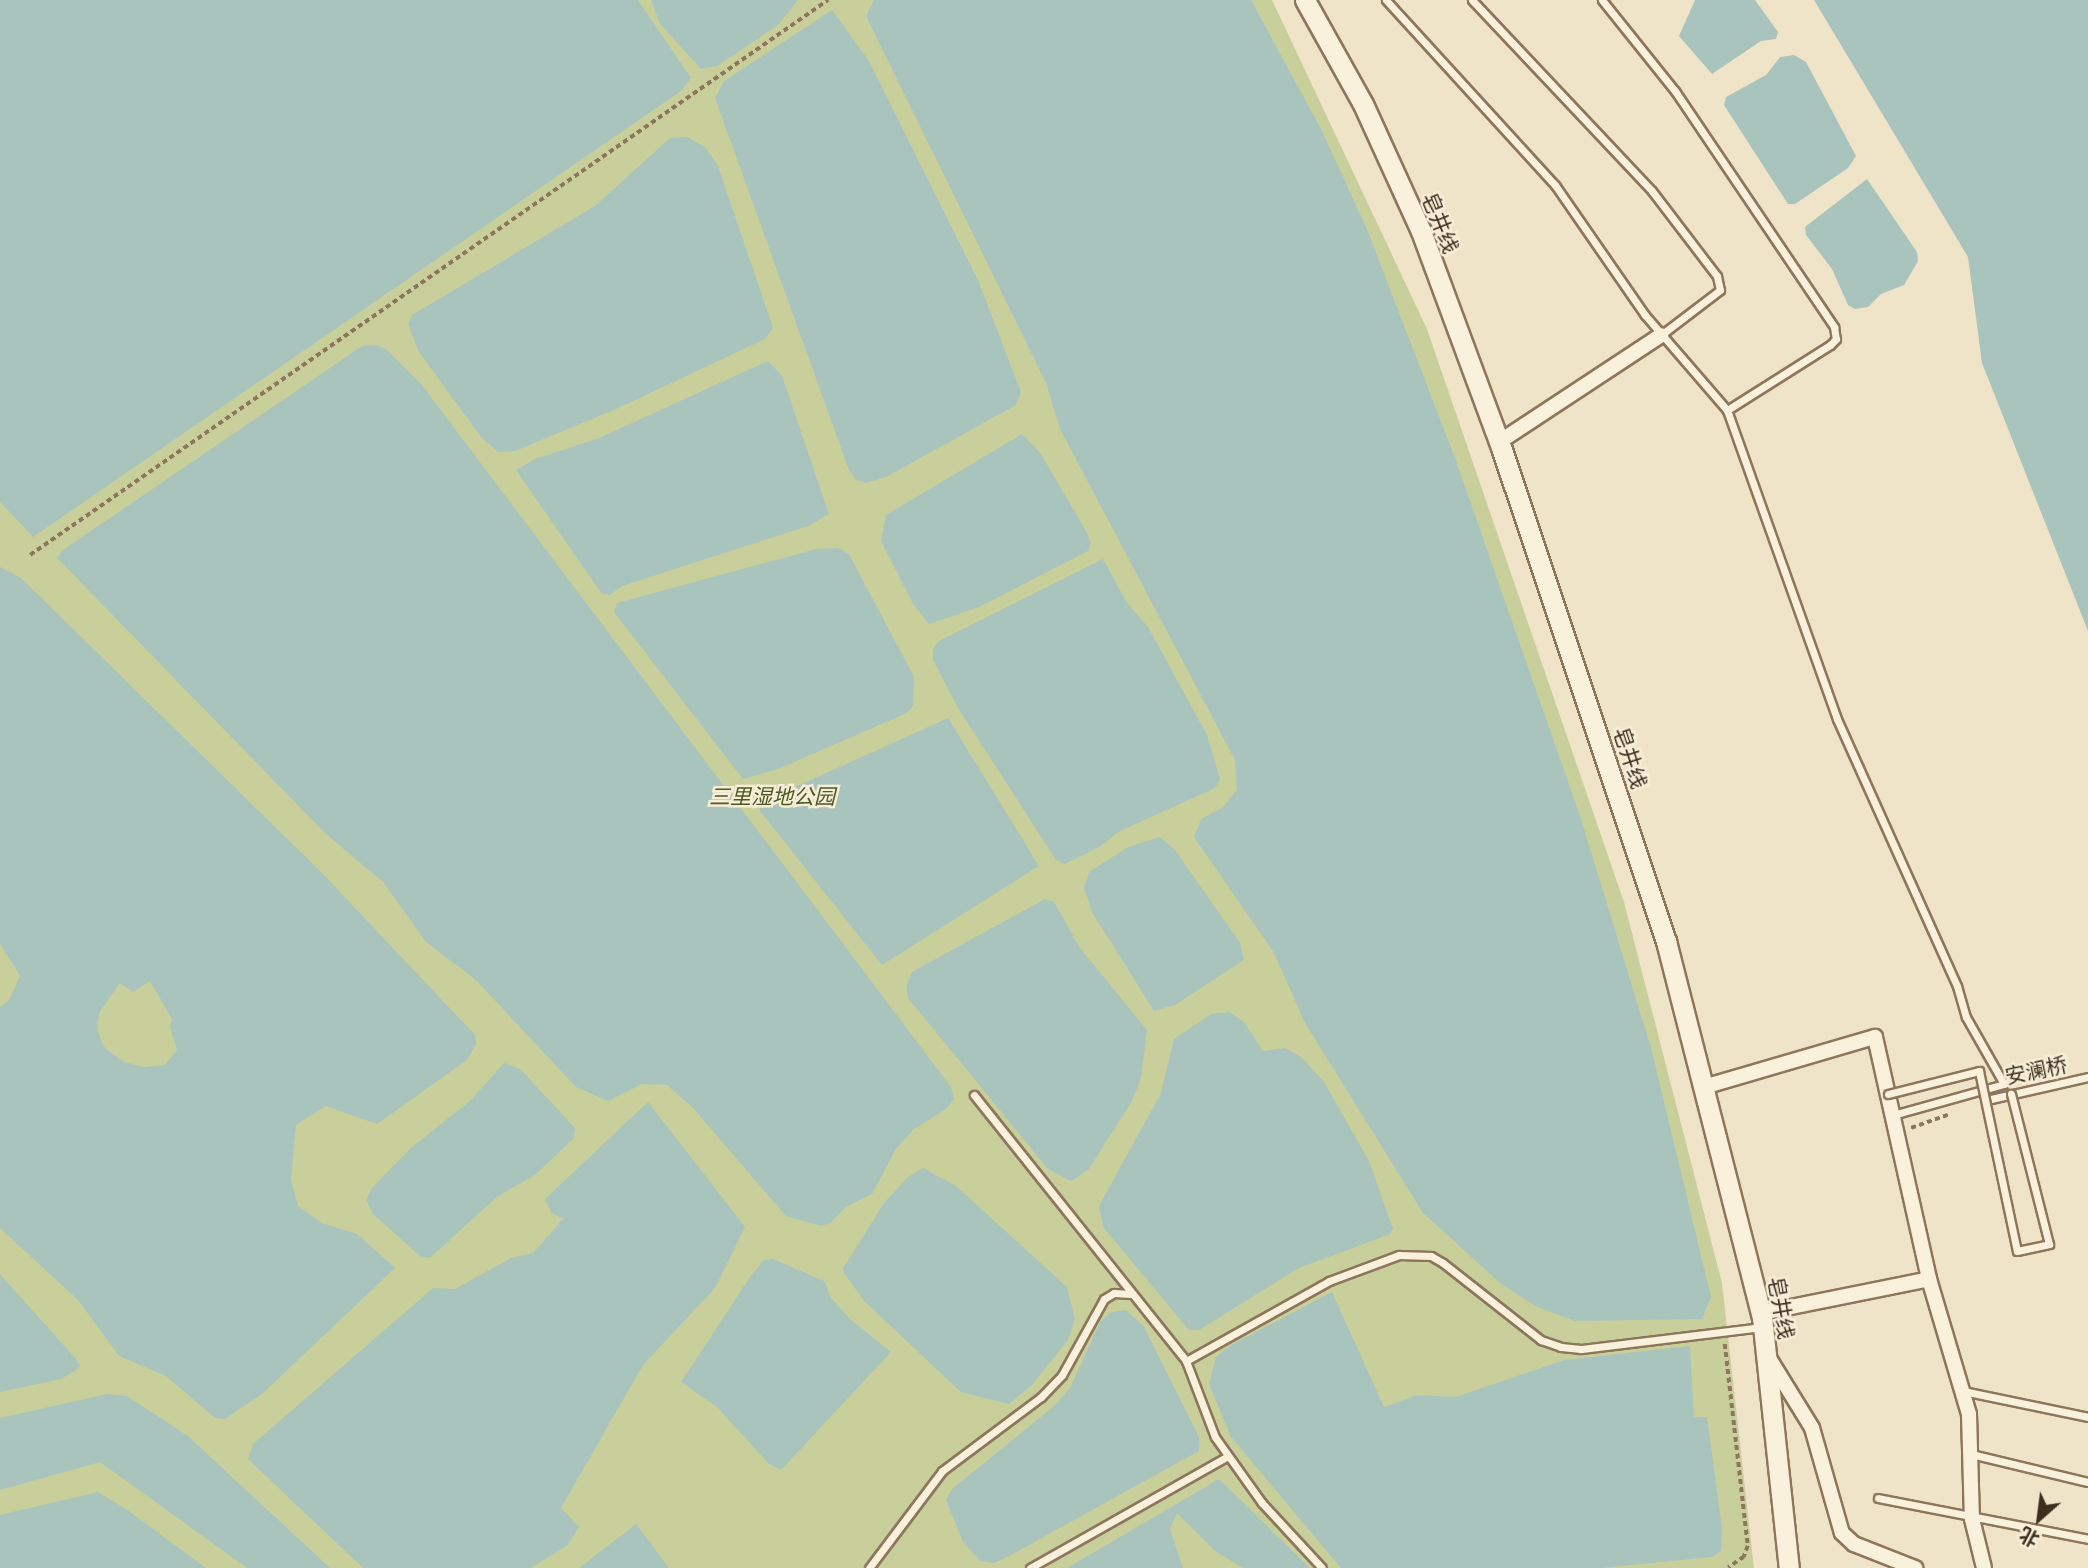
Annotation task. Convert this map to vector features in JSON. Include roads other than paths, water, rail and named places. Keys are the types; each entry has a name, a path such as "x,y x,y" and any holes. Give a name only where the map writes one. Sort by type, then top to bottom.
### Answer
{"street":[{"name":"皂井线","path":"1305,0 1363,104 1421,231 1499,442 1666,941 1707,1086 1763,1320 1789,1568"},
{"path":"1499,442 1661,335"},
{"path":"1707,1086 1875,1037 1929,1279 1969,1414 1972,1516 1984,1568"},
{"path":"1763,1320 1929,1279"},
{"path":"1767,1355 1812,1429 1842,1533 1854,1544 1915,1568"}],"lane":[{"path":"1386,0 1555,185 1661,335 1727,410 1837,719 1957,986 1966,1017 2004,1084 1893,1115"},
{"path":"1472,0 1652,191 1717,276 1720,290 1661,335"},
{"path":"1602,0 1675,91 1834,327 1836,339 1830,345 1727,410"},
{"path":"1888,1094 1979,1070 2017,1251 2049,1244 2011,1094"},
{"name":"安澜桥","path":"1991,1098 2088,1077"},
{"path":"974,1095 1186,1361 1195,1394 1228,1455 1262,1503 1322,1568"},
{"path":"1186,1361 1317,1287 1399,1255 1431,1256 1541,1340 1561,1347 1581,1349 1724,1332 1763,1320"},
{"path":"869,1568 942,1472 1041,1397 1062,1375 1104,1299 1114,1293 1130,1294"},
{"path":"1963,1391 2088,1417"},
{"path":"1970,1454 2088,1482"},
{"path":"1030,1568 1228,1455"},
{"path":"1878,1498 2088,1539"}],"water":[{"path":"0,0 638,0 691,78 681,91 33,537 0,502"},
{"path":"651,0 798,0 778,25 717,66 701,69 660,24"},
{"path":"874,0 1251,0 1321,129 1366,227 1455,458 1581,819 1651,1048 1711,1297 1702,1319 1575,1321 1535,1306 1500,1283 1423,1213 1305,1023 1274,953 1194,837 1201,819 1222,808 1237,790 1235,760 1060,429 1046,383 866,16"},
{"path":"1695,0 1755,0 1778,32 1776,39 1761,41 1712,74 1679,36"},
{"path":"1814,0 2088,0 2088,631 1982,363 1968,257"},
{"path":"832,10 869,61 978,280 1021,392 1016,405 886,477 866,483 856,480 849,470 715,98 724,81"},
{"path":"1794,55 1806,62 1856,156 1848,168 1795,204 1788,204 1724,105 1726,97 1766,75 1780,57"},
{"path":"688,137 706,148 718,166 773,328 765,339 616,409 515,451 498,452 481,437 419,352 408,324 412,315 595,206 670,138"},
{"path":"1867,179 1917,252 1918,261 1904,285 1881,294 1868,307 1855,309 1848,305 1832,269 1806,235 1805,227"},
{"path":"376,345 386,349 421,384 951,1087 954,1099 946,1109 914,1129 896,1149 872,1194 846,1207 830,1223 821,1226 786,1216 693,1108 667,1085 642,1084 608,1101 576,1087 476,980 426,942 383,882 327,835 57,558 63,550 362,346"},
{"path":"768,361 782,376 829,514 808,526 622,586 610,595 602,594 516,470 535,459 599,438"},
{"path":"1022,434 1041,454 1086,531 1091,543 1088,551 979,607 929,624 913,604 881,541 886,515"},
{"path":"838,548 849,554 914,677 913,706 907,713 778,769 743,779 614,612 617,603 816,549"},
{"path":"1103,559 1127,603 1148,627 1207,735 1220,779 1215,788 1118,832 1101,846 1065,864 1056,860 958,708 933,660 933,649 939,641"},
{"path":"0,567 21,578 321,872 475,1035 476,1044 467,1060 377,1124 326,1106 296,1125 291,1180 298,1206 322,1223 357,1234 395,1268 262,1394 225,1419 215,1418 166,1376 119,1356 78,1300 0,1228 0,1007 9,1000 20,976 0,944","holes":["150,981 172,1019 170,1027 177,1050 165,1065 143,1067 124,1062 105,1048 97,1030 99,1013 120,983 133,992"]},
{"path":"948,718 1039,866 882,965 760,811 760,803"},
{"path":"1160,837 1175,850 1240,943 1244,960 1175,1005 1154,1011 1092,912 1084,888 1089,872 1128,847"},
{"path":"1045,899 1054,902 1080,948 1147,1030 1141,1078 1132,1101 1089,1169 1071,1181 1048,1169 908,998 906,986 912,972"},
{"path":"1230,1012 1244,1022 1263,1051 1285,1048 1300,1056 1324,1082 1369,1161 1393,1229 1390,1234 1299,1268 1199,1330 1189,1330 1103,1227 1099,1206 1161,1093 1174,1039 1211,1014"},
{"path":"504,1063 520,1069 575,1128 574,1138 535,1175 498,1196 430,1258 421,1257 373,1214 366,1200 371,1189 411,1148 470,1101"},
{"path":"648,1102 745,1227 715,1288 643,1365 561,1508 579,1527 568,1545 531,1568 363,1568 248,1459 253,1444 433,1288 455,1289 511,1258 533,1253 563,1219 551,1212 545,1199"},
{"path":"923,1168 956,1186 1067,1287 1075,1319 1068,1340 1032,1385 1009,1404 961,1392 864,1301 842,1270 884,1203 908,1177"},
{"path":"773,1259 824,1281 831,1298 850,1319 891,1352 781,1470 769,1464 717,1407 681,1382 750,1277 764,1260"},
{"path":"0,1274 76,1359 80,1365 76,1370 61,1379 0,1392"},
{"path":"1332,1292 1384,1407 1417,1395 1456,1397 1564,1360 1690,1346 1694,1417 1707,1417 1722,1529 1721,1551 1712,1557 1601,1568 1341,1568 1231,1437 1209,1384 1216,1357 1231,1345"},
{"path":"1126,1310 1144,1327 1199,1437 1199,1451 1009,1556 994,1563 980,1561 963,1542 946,1500 952,1489 1053,1407 1070,1388 1100,1322 1111,1312"},
{"path":"107,1394 127,1396 188,1436 330,1568 247,1568 100,1462 0,1490 0,1418"},
{"path":"1219,1479 1310,1568 1243,1568 1215,1551 1177,1513 1170,1529 1183,1568 1067,1568"},
{"path":"98,1492 126,1509 206,1568 0,1568 0,1515"},
{"path":"636,1524 669,1568 579,1568"}],"park label":[{"name":"三里湿地公园","path":"772,797"}]}
